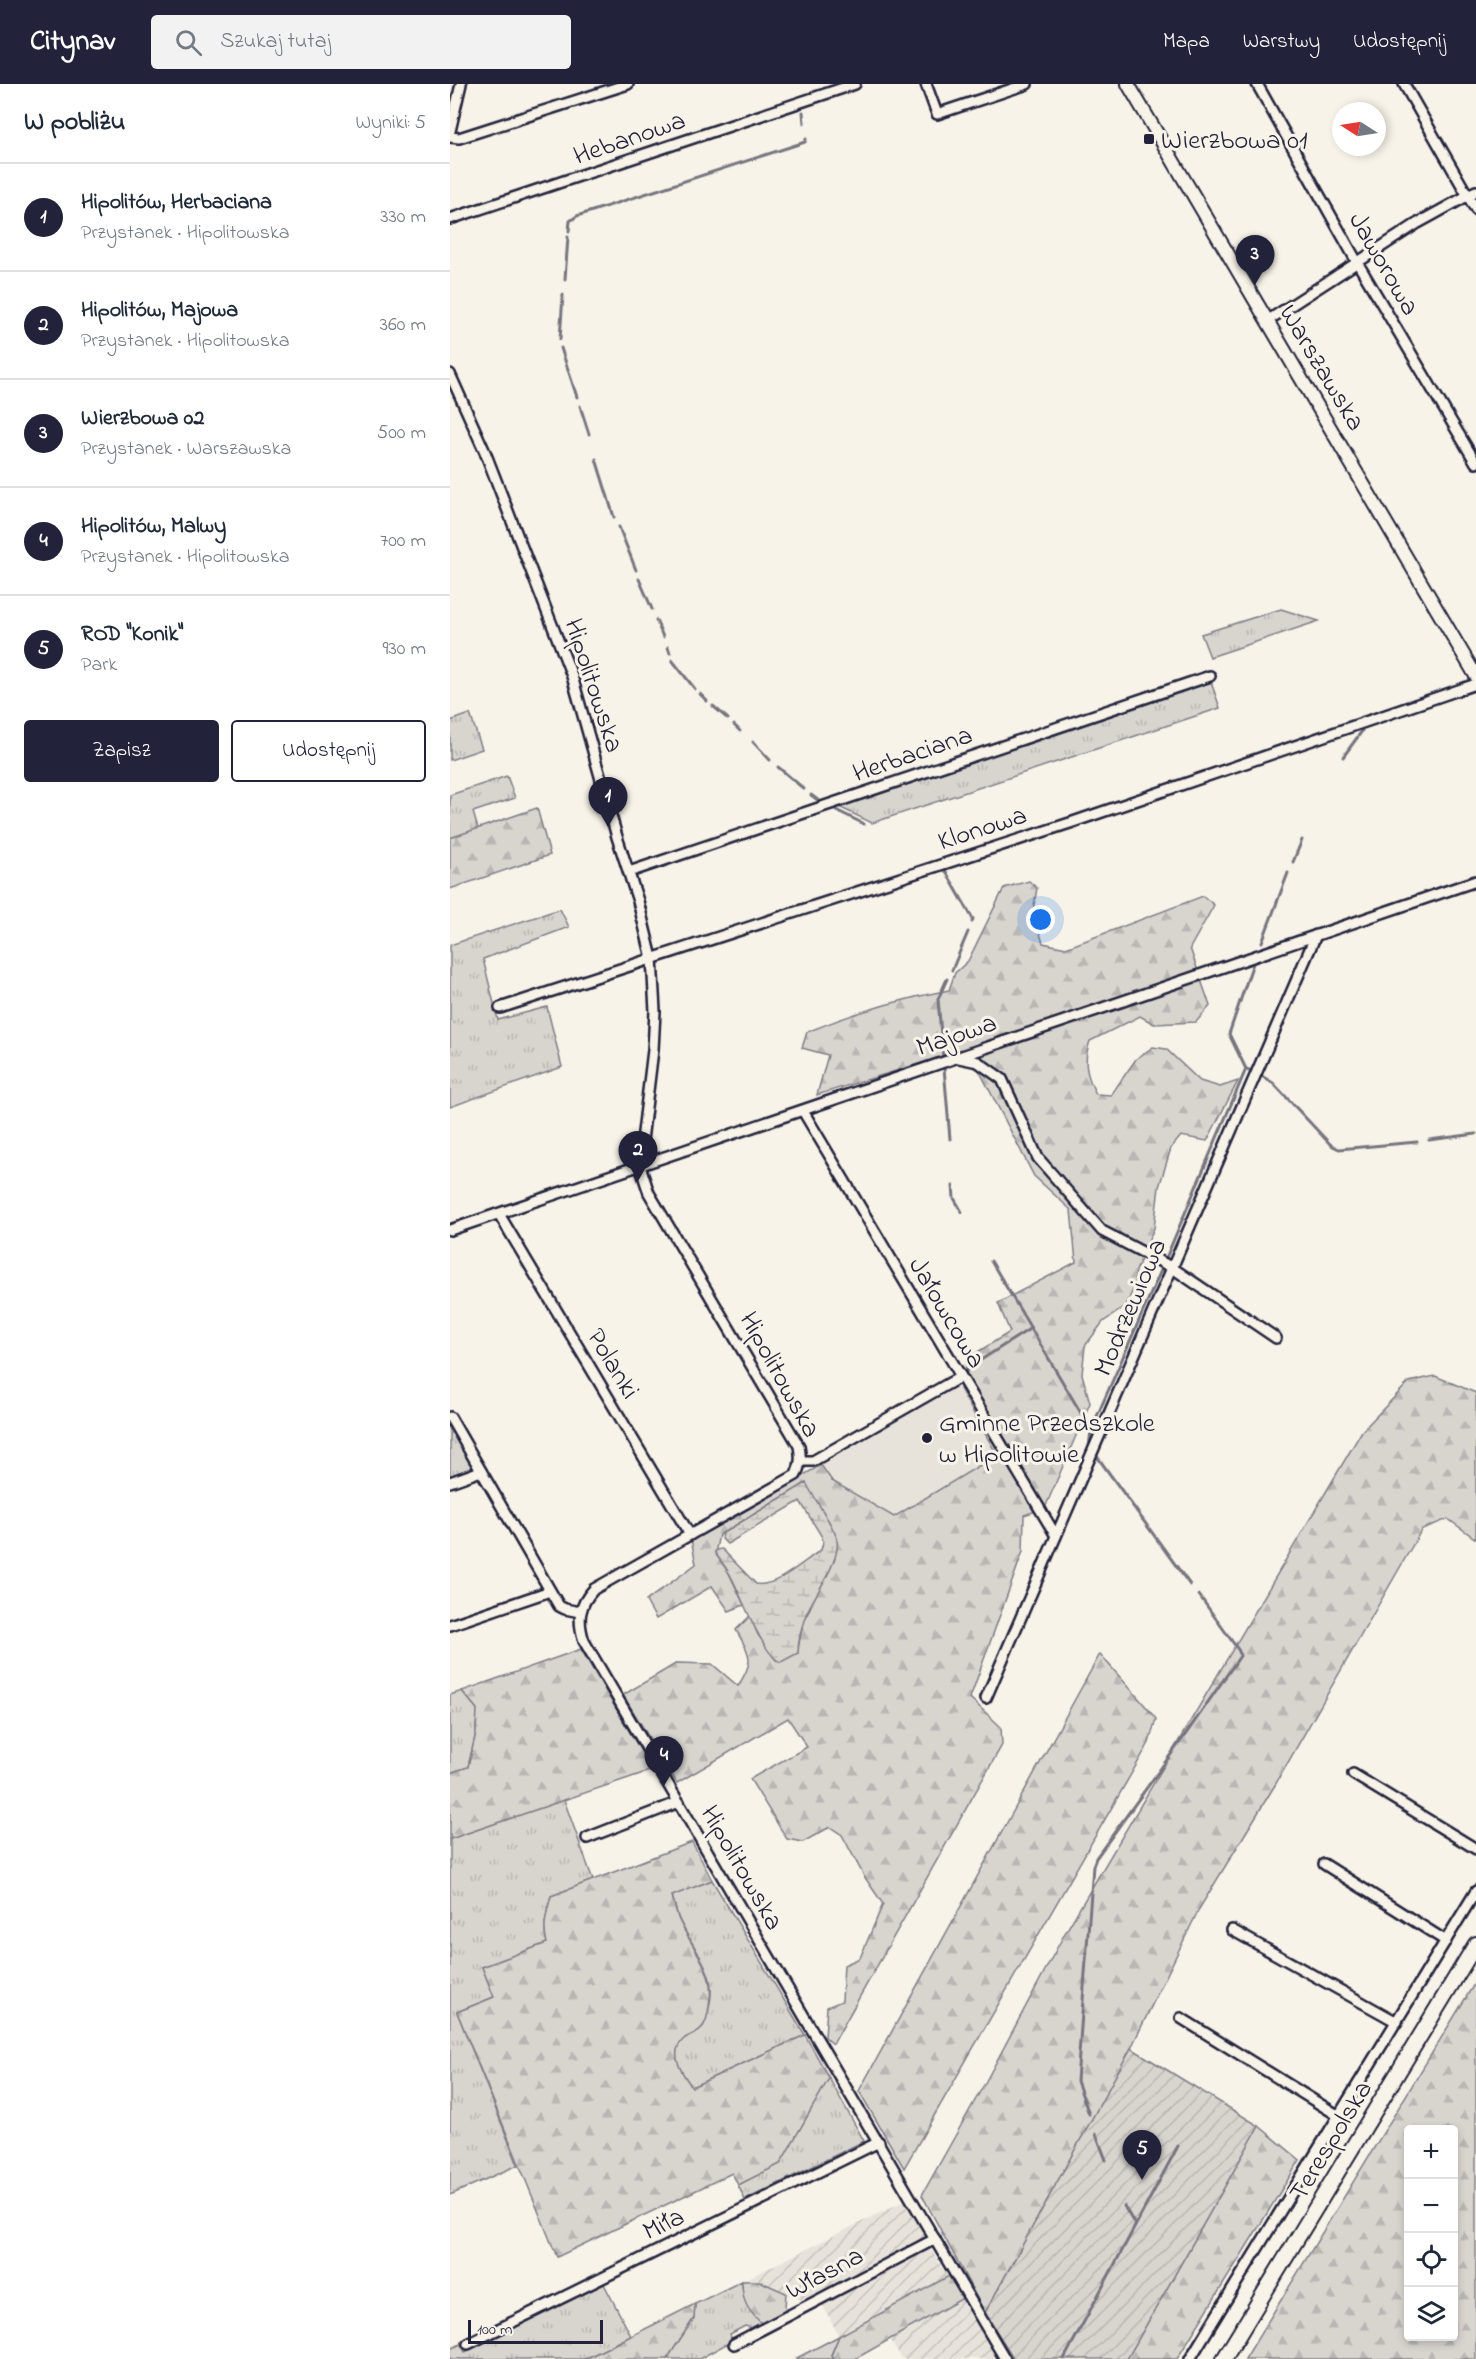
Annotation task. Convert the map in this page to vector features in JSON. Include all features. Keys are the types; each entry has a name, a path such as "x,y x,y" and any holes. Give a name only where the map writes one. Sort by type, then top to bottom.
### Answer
{"main road":[{"name":"Terespolska","path":"1224,2359 1476,1944"}],"street":[{"path":"450,131 461,84"},
{"path":"450,136 459,138 628,84"},
{"name":"Hebanowa","path":"450,219 855,84"},
{"path":"926,84 937,114 1027,84"},
{"name":"Warszawska","path":"1128,84 1476,676"},
{"name":"Jaworowa","path":"1257,84 1476,464"},
{"path":"1404,84 1472,193 1476,210"},
{"path":"1267,321 1357,261 1472,193"},
{"name":"Hipolitowska","path":"450,374 485,452 572,676 652,958 654,1030 640,1166 649,1193 799,1446 801,1461 796,1474 594,1589 584,1600 580,1612 580,1629 584,1641 1005,2359"},
{"name":"Herbaciana","path":"629,872 1210,676"},
{"name":"Klonowa","path":"500,1008 1073,822 1476,684"},
{"name":"Majowa","path":"450,1230 1476,881"},
{"name":"Modrzewiowa","path":"986,1698 1316,935"},
{"path":"957,1057 978,1062 1002,1079 1038,1158 1102,1231 1171,1267 1276,1338"},
{"name":"Jałowcowa","path":"803,1110 1056,1536"},
{"name":"Polanki","path":"499,1214 690,1535"},
{"path":"801,1461 813,1461 960,1377"},
{"path":"450,1417 559,1606 580,1612"},
{"path":"450,1482 481,1471"},
{"path":"450,1625 550,1591"},
{"path":"1353,1774 1476,1849"},
{"path":"587,1838 680,1802"},
{"path":"1324,1864 1446,1941"},
{"path":"1190,2359 1476,1891"},
{"path":"1232,1930 1397,2022"},
{"path":"1181,2018 1339,2116"},
{"name":"Miła","path":"468,2344 879,2142"},
{"name":"Własna","path":"734,2344 935,2239"}],"shaded area":[{"name":"Gminne Przedszkole w Hipolitowie","path":"957,1384 998,1455 894,1517 832,1481 821,1465"},
{"path":"906,2200 928,2241 808,2303 759,2282 742,2281"},
{"path":"929,2246 948,2277 839,2336 821,2302"},
{"path":"963,2298 999,2359 902,2359 890,2339"}],"green space":[{"path":"1281,609 1319,621 1210,657 1201,634"},
{"path":"1211,682 1220,708 872,823 837,806 865,799"},
{"path":"470,714 482,749 450,760 450,721"},
{"path":"507,776 515,798 473,812 478,829 450,838 450,795"},
{"path":"537,808 550,855 450,889 450,838"},
{"path":"1029,881 1037,888 1033,911 1043,943 1066,948 1203,896 1214,905 1190,948 1210,1006 1196,1022 1154,1024 1140,1016 1090,1041 1087,1068 1096,1094 1111,1095 1136,1059 1153,1047 1166,1049 1200,1081 1220,1087 1238,1081 1207,1141 1181,1136 1171,1148 1159,1187 1154,1228 1136,1271 1134,1287 1126,1306 1103,1322 1085,1346 1082,1374 1090,1403 1045,1508 1024,1515 1023,1551 970,1698 1001,1727 1002,1745 833,2044 825,2037 827,2007 842,2001 844,1965 860,1958 883,1904 864,1876 842,1835 830,1827 803,1842 787,1839 750,1779 807,1747 788,1718 677,1783 623,1695 677,1663 712,1664 738,1686 747,1670 749,1658 736,1630 750,1616 758,1635 776,1660 798,1653 803,1625 837,1548 806,1483 719,1535 715,1553 729,1573 744,1605 729,1611 712,1586 656,1619 646,1601 696,1564 691,1539 821,1465 832,1481 894,1517 997,1455 960,1389 968,1358 1010,1332 998,1303 1076,1262 1071,1210 1034,1176 968,1049 817,1095 828,1055 802,1048 807,1032 824,1025 895,1002 949,990 955,973 968,961 1004,888"},
{"path":"560,909 569,927 483,959 498,1020 547,1007 562,1067 450,1107 450,945"},
{"path":"1435,1376 1476,1393 1476,1539 1448,1519 1422,1529 1275,1785 1199,1909 1131,2048 985,2313 922,2195 1065,1933 1362,1431 1409,1382"},
{"path":"450,1427 474,1467 450,1476"},
{"path":"806,1483 836,1536 836,1555 805,1617 798,1653 781,1662 767,1649 729,1573 715,1553 716,1550 722,1549 756,1584 764,1584 780,1578 821,1550 822,1537 800,1501 727,1544 722,1539 723,1533"},
{"path":"581,1649 652,1770 450,1839 450,1773 468,1767 476,1733 477,1709 462,1691"},
{"path":"1100,1654 1156,1719 1149,1743 904,2168 859,2091"},
{"path":"462,1691 477,1709 476,1733 468,1767 450,1773 450,1695"},
{"path":"564,1800 593,1880 551,1896 545,1925 547,1943 482,1967 494,1997 457,2012 518,2165 450,2195 450,1839"},
{"path":"692,1842 712,1880 672,1896 678,1918 705,1967 710,1998 704,2025 698,2032 685,2038 677,2050 678,2063 684,2076 692,2087 805,2035 829,2078 780,2164 738,2185 732,2173 557,2257 457,2012 494,1997 482,1967 547,1943 545,1925 551,1896"},
{"path":"712,1880 805,2035 692,2087 678,2062 677,2050 679,2044 697,2032 703,2022 708,2011 711,1988 703,1962 678,1917 672,1895"},
{"path":"1476,1981 1476,2359 1245,2359"},
{"path":"1131,2048 1259,2126 1127,2359 1014,2359 985,2313"},
{"path":"829,2078 864,2141 745,2200 738,2185 780,2164"},
{"path":"1259,2126 1300,2160 1177,2359 1127,2359"},
{"path":"949,2276 963,2298 855,2359 833,2359 831,2356 839,2336"},
{"path":"742,2281 743,2294 748,2305 764,2325 757,2329 745,2326 730,2334 732,2341 699,2359 667,2359 694,2318 695,2304"},
{"path":"742,2281 759,2281 786,2293 787,2314 764,2325 747,2306"},
{"path":"604,2284 631,2336 585,2359 450,2359 450,2349 461,2344 465,2352"},
{"path":"695,2304 694,2318 667,2359 585,2359"},
{"path":"839,2336 831,2355 833,2359 795,2359"}],"waterway":[{"path":"803,112 804,123"},
{"path":"569,231 570,221 577,216 805,142 806,139"},
{"path":"565,279 568,237"},
{"path":"560,339 563,295"},
{"path":"561,348 577,397"},
{"path":"580,406 589,434"},
{"path":"596,459 614,517"},
{"path":"619,527 636,570"},
{"path":"639,579 652,609"},
{"path":"656,620 663,637"},
{"path":"668,647 670,653"},
{"path":"672,660 695,689"},
{"path":"700,694 707,701"},
{"path":"713,706 728,719"},
{"path":"734,725 740,731"},
{"path":"1343,757 1362,731"},
{"path":"753,742 770,760"},
{"path":"778,767 804,789"},
{"path":"811,795 823,804"},
{"path":"836,810 864,824"},
{"path":"1293,862 1302,840"},
{"path":"945,870 973,919 972,922"},
{"path":"1262,942 1288,873"},
{"path":"952,970 968,932"},
{"path":"1252,1071 1246,1069 1229,1034 1253,963"},
{"path":"943,1058 938,999 947,979"},
{"path":"944,1068 950,1139"},
{"path":"1166,1258 1246,1069"},
{"path":"1260,1075 1273,1083 1331,1145 1339,1149 1417,1142"},
{"path":"1429,1140 1476,1134"},
{"path":"953,1186 954,1198 962,1212"},
{"path":"991,1261 1091,1430"},
{"path":"1089,1448 1091,1430 1162,1268"},
{"path":"964,1374 970,1367 1031,1328"},
{"path":"1096,1455 1190,1585"},
{"path":"1089,2114 1077,2081 1093,1866 1096,1858 1240,1656 1239,1651 1199,1595"},
{"path":"1096,2134 1106,2160"},
{"path":"1064,2359 1178,2146"},
{"path":"1124,2206 1135,2225"}],"place":[{"name":"Wierzbowa 01","path":"1149,139"},
{"name":"Wierzbowa 02","path":"1255,285"},
{"name":"Hipolitów, Herbaciana","path":"608,827"},
{"name":"Hipolitów, Majowa","path":"638,1181"},
{"name":"Gminne Przedszkole w Hipolitowie","path":"927,1438"},
{"name":"Hipolitów, Malwy","path":"664,1786"},
{"name":"ROD \"Konik\"","path":"1142,2180"}]}
